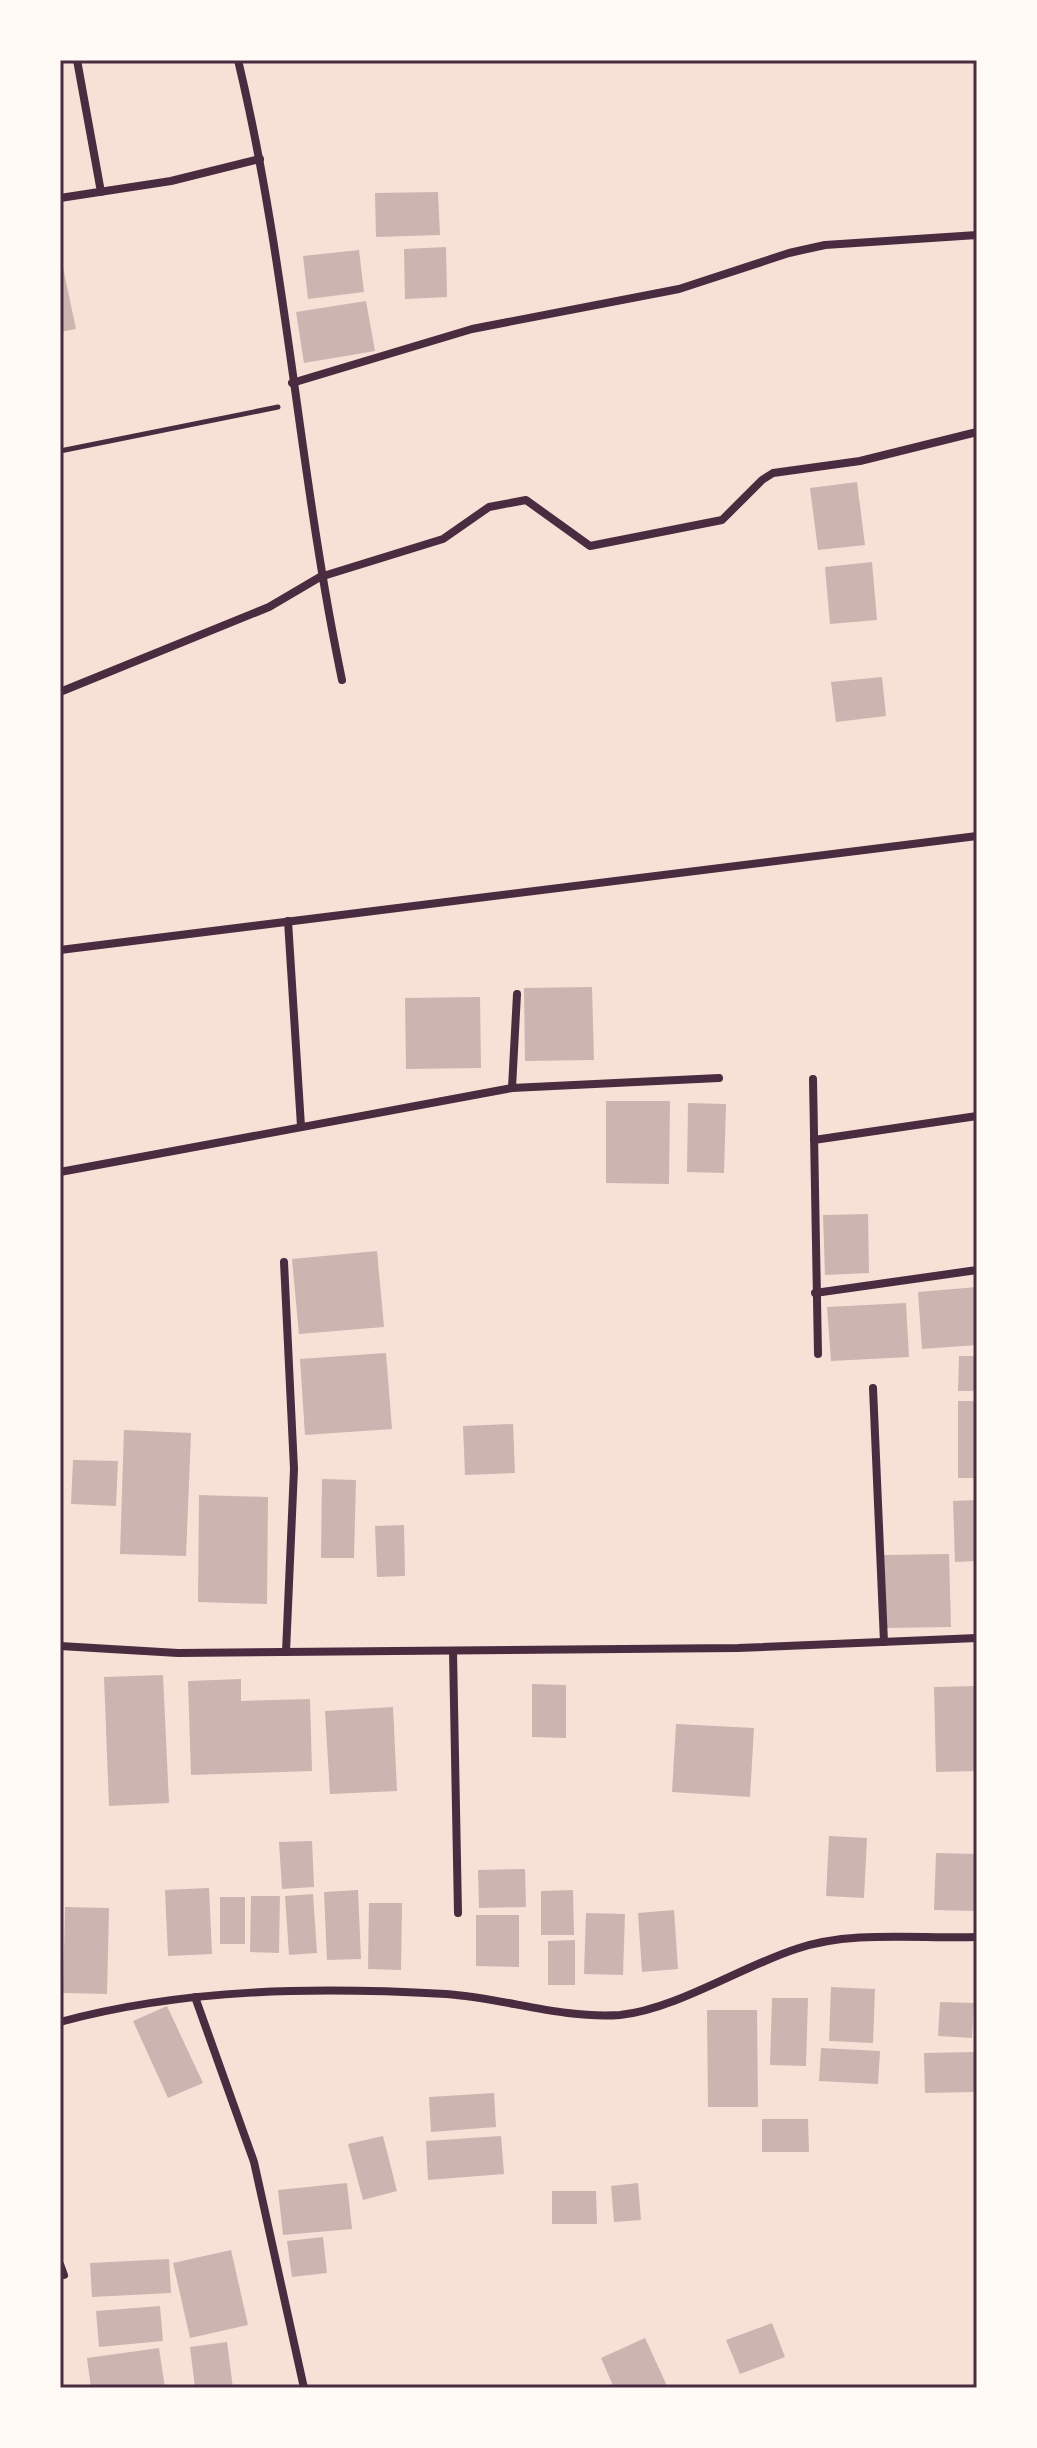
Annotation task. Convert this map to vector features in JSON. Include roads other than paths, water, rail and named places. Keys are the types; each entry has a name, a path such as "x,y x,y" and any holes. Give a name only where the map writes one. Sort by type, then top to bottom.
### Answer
{"street":[{"path":"77,60 101,192"},
{"path":"238,60 260,159 320,577 342,680"},
{"path":"60,198 171,181 260,159"},
{"path":"292,383 472,329 679,289 789,253 825,245 977,235"},
{"path":"60,692 269,607 320,577 443,539 489,507 526,500 590,546 722,520 773,473 860,461 977,432"},
{"path":"60,950 977,836"},
{"path":"288,921 301,1126"},
{"path":"512,1088 517,994"},
{"path":"60,1172 512,1088 719,1078"},
{"path":"813,1079 818,1354"},
{"path":"814,1140 977,1116"},
{"path":"284,1262 294,1469 286,1652"},
{"path":"815,1293 977,1270"},
{"path":"873,1388 884,1642"},
{"path":"60,1646 178,1653 453,1651 738,1648 977,1638"},
{"path":"453,1651 458,1913"},
{"path":"60,2022 104,2010 226,1992 448,1994 574,2015 622,2015 650,2008 798,1948 848,1940 977,1937"},
{"path":"195,1997 254,2162 304,2388"},
{"path":"60,2264 64,2275"}]}
